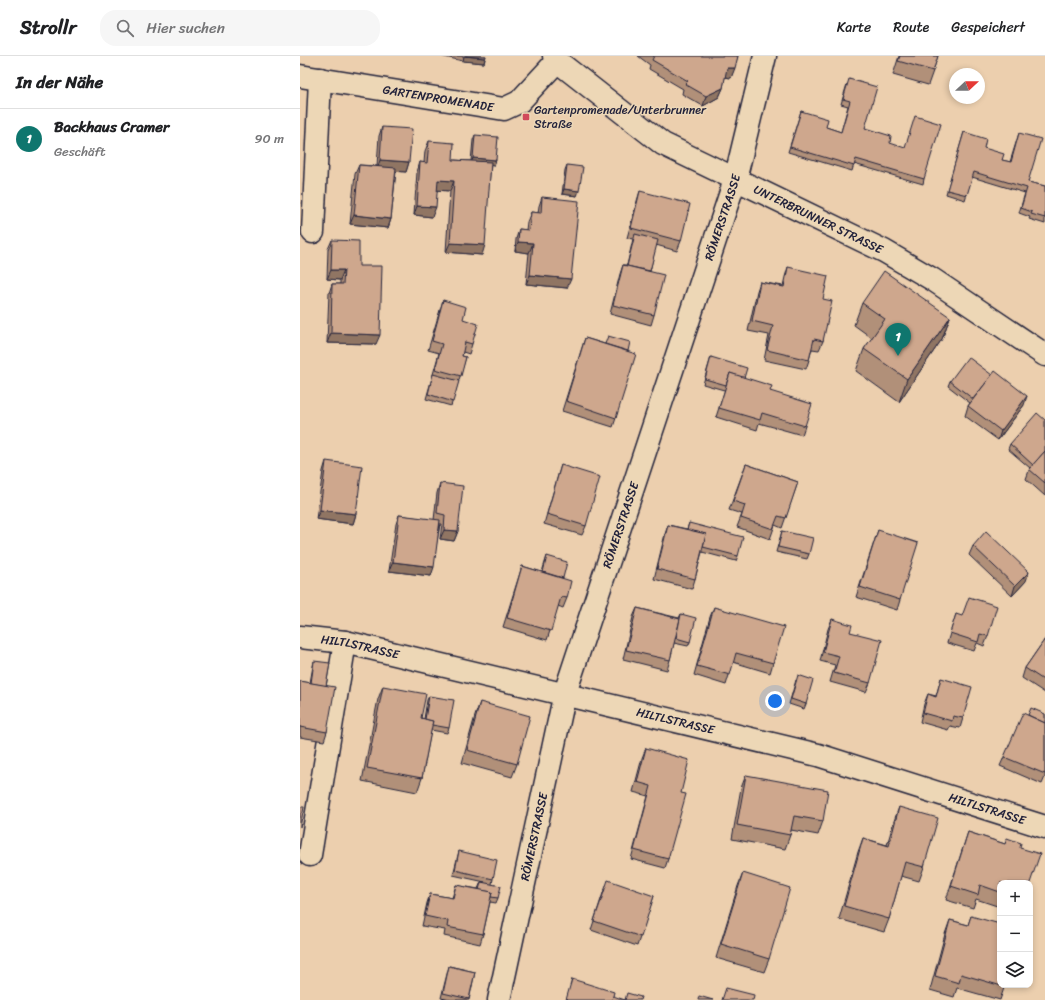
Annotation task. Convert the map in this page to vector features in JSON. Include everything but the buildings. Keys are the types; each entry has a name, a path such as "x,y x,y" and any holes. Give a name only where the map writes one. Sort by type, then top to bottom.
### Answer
{"street":[{"name":"RÖMERSTRASSE","path":"499,1000 564,693 735,180 765,56"},
{"name":"UNTERBRUNNER STRASSE","path":"556,58 663,144 884,251 932,279 1045,355"},
{"name":"GARTENPROMENADE","path":"310,77 504,109 519,102 556,58"},
{"path":"310,77 313,232"},
{"name":"HILTLSTRASSE","path":"300,637 346,642 818,755 1045,827"},
{"path":"310,855 346,642"}],"place":[{"name":"Gartenpromenade/Unterbrunner Straße","path":"526,117"},
{"name":"Backhaus Cramer","path":"898,356"}]}
